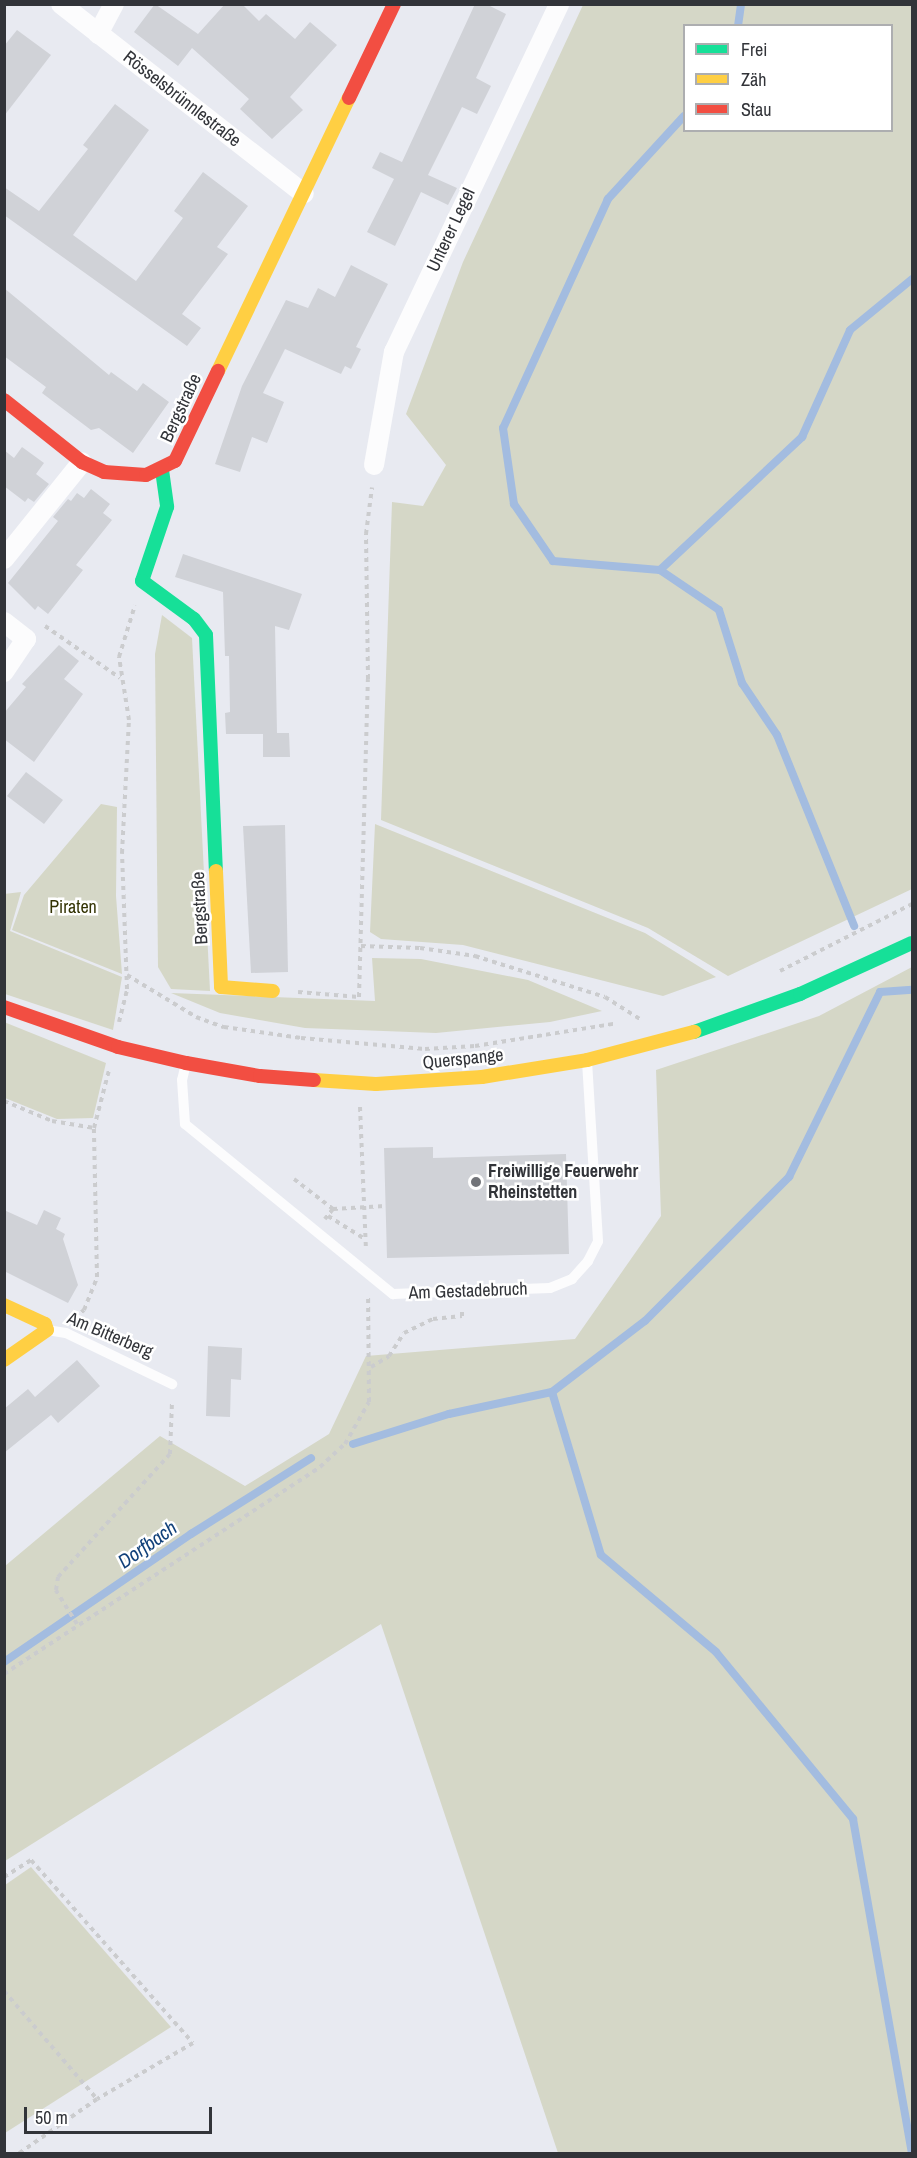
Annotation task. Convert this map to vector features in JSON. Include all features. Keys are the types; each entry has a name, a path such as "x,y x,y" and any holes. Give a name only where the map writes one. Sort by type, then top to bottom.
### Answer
{"street":[{"name":"Rösselsbrünnlestraße","path":"61,4 304,194"},
{"path":"98,34 114,4"},
{"name":"Bergstraße","path":"162,470 175,460 186,444 394,4"},
{"name":"Unterer Legel","path":"374,465 394,352 559,4"},
{"path":"4,400 81,462 104,472 130,477 162,470 167,507 142,571 142,581"},
{"path":"4,559 81,462"},
{"name":"Bergstraße","path":"142,581 194,619 206,635 221,987 273,991"},
{"path":"4,622 26,639 4,672"},
{"name":"Querspange","path":"4,1007 118,1047 186,1063 260,1076 376,1084 482,1077 587,1060 694,1032 790,998 912,943"},
{"path":"4,1305 45,1324 46,1330"},
{"name":"Am Bitterberg","path":"4,1360 46,1330"}],"lane":[{"name":"Am Gestadebruch","path":"186,1063 182,1080 185,1124 314,1232 393,1294 550,1288 572,1279 588,1261 598,1241 587,1060"},
{"name":"Am Bitterberg","path":"46,1330 66,1333 172,1384"}],"path":[{"path":"273,991 359,997 368,679 366,534 374,465"},
{"path":"127,989 122,853 129,711 121,679 119,657 142,581"},
{"path":"26,639 43,625 121,679"},
{"path":"776,973 912,904"},
{"path":"361,946 420,948 475,957 605,997 640,1019"},
{"path":"127,975 196,1017 225,1027 301,1038 425,1048 455,1047 619,1023"},
{"path":"630,1021 650,1017"},
{"path":"46,1330 71,1322 84,1310 97,1277 94,1128 102,1098"},
{"path":"4,1101 52,1121 94,1128"},
{"path":"360,1105 367,1261"},
{"path":"294,1179 333,1209 385,1206"},
{"path":"314,1232 333,1209"},
{"path":"328,1215 366,1239"},
{"path":"371,1367 389,1356 404,1333 415,1326 462,1316 462,1292"},
{"path":"4,1674 75,1622 320,1467 345,1444 362,1420 369,1402 371,1367 368,1293"},
{"path":"75,1622 63,1606 56,1590 58,1578 170,1454 172,1384"},
{"path":"4,1877 31,1860 193,2043 97,2099 18,2154"},
{"path":"4,1991 97,2099"}],"green space":[{"path":"583,5 912,5 912,889 728,976 648,928 381,820 392,502 423,506 446,465 406,414 463,262"},
{"path":"162,615 192,638 210,991 171,989 158,967 155,654"},
{"name":"Piraten","path":"101,804 117,807 116,896 122,974 12,930 24,895"},
{"path":"375,824 645,933 716,977 663,996 463,945 381,939 370,932"},
{"path":"21,892 10,931 122,977 113,1030 5,994 4,894"},
{"path":"372,958 421,959 528,980 602,1011 550,1022 436,1033 305,1028 220,1013 171,993 375,1001"},
{"path":"912,967 912,2153 558,2153 381,1624 5,1861 5,1566 160,1436 245,1486 329,1434 366,1356 575,1339 661,1216 656,1070 819,1016"},
{"path":"4,1022 106,1063 93,1118 57,1119 5,1098"},
{"path":"31,1867 171,2027 5,2133 5,1885"}],"building":[{"path":"155,4 198,34 225,4 242,4 259,21 266,14 295,39 310,22 337,45 290,97 303,110 272,139 240,109 249,99 192,48 178,66 134,32"},
{"path":"475,4 486,4 506,14 476,78 491,86 477,114 462,107 428,175 457,188 448,205 421,192 395,246 367,232 394,179 372,168 380,152 402,162"},
{"path":"17,30 51,55 4,116 4,46"},
{"path":"115,104 149,130 73,235 136,281 183,218 174,211 203,172 248,206 217,247 228,254 182,314 201,328 187,346 4,215 4,187 39,211 88,149 83,145"},
{"path":"351,265 388,284 356,347 361,349 351,369 345,366 341,374 285,349 263,393 284,402 267,443 252,437 240,472 215,464 242,386 286,300 308,308 318,288 335,297"},
{"path":"4,288 109,375 111,372 137,391 143,383 169,402 133,453 99,428 91,430 42,393 46,387 4,356"},
{"path":"22,447 44,463 36,474 49,484 34,502 28,498 25,502 4,486 4,450 14,458"},
{"path":"91,489 110,504 103,513 112,520 76,565 83,570 48,614 38,606 35,610 8,583 58,521 53,517 68,499 71,501 77,493 84,498"},
{"path":"183,554 302,594 289,630 275,626 277,733 289,733 290,757 263,757 263,734 226,734 225,713 230,712 229,656 225,656 223,592 175,577"},
{"path":"59,645 79,661 64,679 83,694 34,762 4,739 4,713 26,687 22,684"},
{"path":"26,772 63,800 44,824 7,796"},
{"path":"285,825 288,972 251,973 243,826"},
{"name":"Freiwillige Feuerwehr Rheinstetten","path":"433,1147 433,1158 566,1154 569,1254 387,1258 384,1148"},
{"path":"4,1210 37,1225 44,1210 61,1218 56,1229 65,1234 63,1239 78,1285 68,1303 4,1271"},
{"path":"208,1346 242,1348 241,1380 231,1379 230,1417 206,1416"},
{"path":"77,1360 100,1386 58,1423 51,1415 4,1453 4,1409 28,1389 35,1397"}],"waterway":[{"path":"738,24 741,4"},
{"path":"683,117 608,199 503,428 514,504 553,561 660,570 719,610 742,683 777,735 854,926"},
{"path":"660,570 802,437 850,330 912,279"},
{"path":"353,1444 449,1414 552,1392 645,1321 789,1177 880,992 912,990"},
{"path":"552,1392 601,1555 716,1652 853,1819 912,2154"},
{"name":"Dorfbach","path":"4,1662 191,1534 311,1458"}],"traffic: fast":[{"path":"162,470 167,507 142,581 194,619 206,635 216,871"},
{"path":"694,1032 800,994 912,943"}],"traffic: slow":[{"path":"218,371 349,98"},
{"path":"216,871 221,987 273,991"},
{"path":"314,1080 376,1084 482,1077 587,1060 694,1032"},
{"path":"4,1305 45,1324 47,1330 4,1360"}],"traffic: jam":[{"path":"349,98 394,4"},
{"path":"4,400 82,462 104,472 146,475 175,461 218,371"},
{"path":"4,1007 118,1047 186,1063 260,1076 314,1080"}],"place":[{"name":"Freiwillige Feuerwehr Rheinstetten","path":"476,1182"}]}
